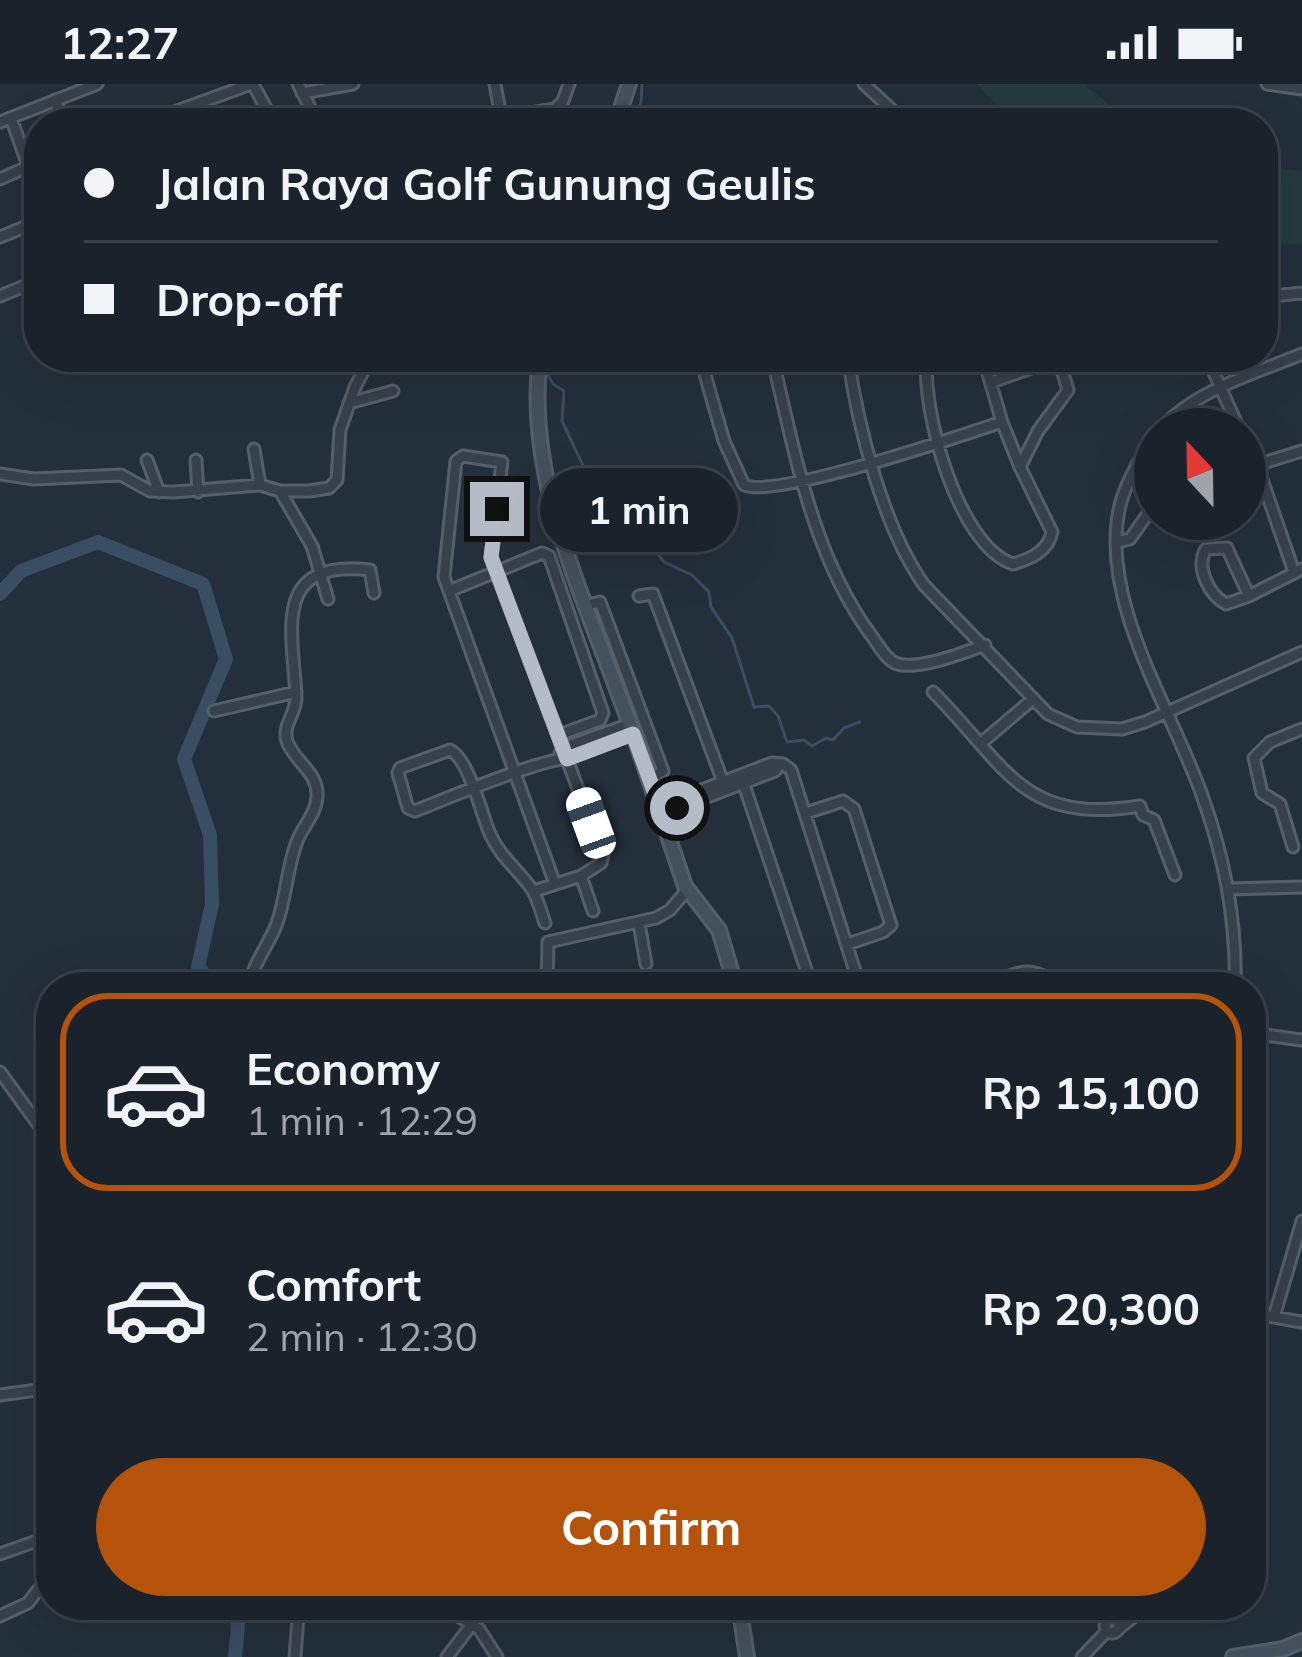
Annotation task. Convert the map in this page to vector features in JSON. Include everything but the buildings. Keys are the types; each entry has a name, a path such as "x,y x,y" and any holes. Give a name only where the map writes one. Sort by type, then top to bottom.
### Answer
{"main road":[{"path":"540,372 539,417 554,508 585,605 625,690 632,729 665,809 687,890 719,929 732,972"},
{"path":"741,1620 747,1657"},
{"path":"1232,1657 1300,1646"}],"street":[{"path":"35,108 97,84"},
{"path":"186,108 252,84"},
{"path":"300,88 353,84"},
{"path":"864,84 890,108"},
{"path":"1267,84 1302,89"},
{"path":"55,100 58,108"},
{"path":"6,120 24,160"},
{"path":"0,474 34,479 121,475 159,492 198,493 260,485 309,491 334,485 338,440 364,372"},
{"path":"704,372 724,441 744,484 757,489 804,482 1002,422"},
{"path":"776,372 828,561 843,594 892,662 911,665 985,645"},
{"path":"851,372 872,460 911,566 1033,699 1063,723 1122,729 1302,652"},
{"path":"927,372 928,396 940,442 971,530 991,553 1013,564 1032,558 1052,532 1002,422 988,372"},
{"path":"992,382 1020,372"},
{"path":"1020,467 1038,431 1068,390 1064,372"},
{"path":"1214,372 1230,408"},
{"path":"1186,408 1259,372"},
{"path":"350,403 392,391"},
{"path":"254,449 260,485"},
{"path":"1266,462 1302,451"},
{"path":"534,891 581,876 596,868 603,855 490,554 502,462 463,456 456,461 444,560 449,591 555,884"},
{"path":"147,460 159,492"},
{"path":"196,460 198,493"},
{"path":"1134,472 1119,510 1117,542 1126,613 1203,798 1229,889 1234,972"},
{"path":"1249,596 1227,548 1206,549 1201,564 1216,598 1226,604 1249,596 1298,571 1266,488"},
{"path":"280,490 312,545 328,599"},
{"path":"1117,542 1134,533"},
{"path":"449,591 542,553 549,556 603,713 600,720 559,735"},
{"path":"252,972 275,928 292,855 317,797 309,770 286,738 287,724 295,714 296,692 289,616 302,590 322,575 368,570 373,574 374,592"},
{"path":"639,596 652,594 724,786"},
{"path":"625,690 664,771 650,779"},
{"path":"214,711 296,692"},
{"path":"933,692 1027,791 1045,802 1100,812 1140,806 1143,815 1154,820 1175,874"},
{"path":"980,744 1033,699"},
{"path":"544,923 534,891 496,846 473,789 454,750 400,768 411,811 473,789 516,774 632,729"},
{"path":"1293,847 1280,804 1262,793 1254,758 1270,742 1302,729"},
{"path":"665,809 772,764 791,770 856,972"},
{"path":"742,780 807,972"},
{"path":"806,813 848,801 862,831 891,926 848,944"},
{"path":"581,876 593,911"},
{"path":"1229,889 1302,887"},
{"path":"547,972 548,942 639,923 670,910 687,890"},
{"path":"639,923 646,964"},
{"path":"1266,1035 1302,1040"},
{"path":"0,1072 36,1121"},
{"path":"1274,1317 1299,1245 1302,1221"},
{"path":"1266,1316 1302,1322"},
{"path":"0,1395 36,1390"},
{"path":"0,1555 36,1542"},
{"path":"0,1616 28,1604 36,1593"},
{"path":"295,1657 298,1620"},
{"path":"464,1620 497,1657"},
{"path":"1105,1620 1110,1628"},
{"path":"1082,1657 1123,1620"},
{"path":"447,1657 472,1624"}],"green space":[{"path":"977,84 1084,84 1114,108 999,108"},
{"path":"1278,168 1302,171 1302,244 1278,243"}],"waterway":[{"path":"639,108 642,84"},
{"path":"546,372 564,391 562,421 592,485 624,508 653,506 661,513 650,544 664,562 692,575 709,592 711,607 732,638 754,707 769,706 787,742 804,740 812,746 826,738 833,740 844,728 860,722"},
{"path":"0,594 21,571 98,542 203,584 226,659 184,759 210,835 212,904 198,967 202,972"},
{"path":"235,1657 239,1620"}],"route":[{"path":"497,509 490,554 567,759 633,734 661,810 677,808"}]}
